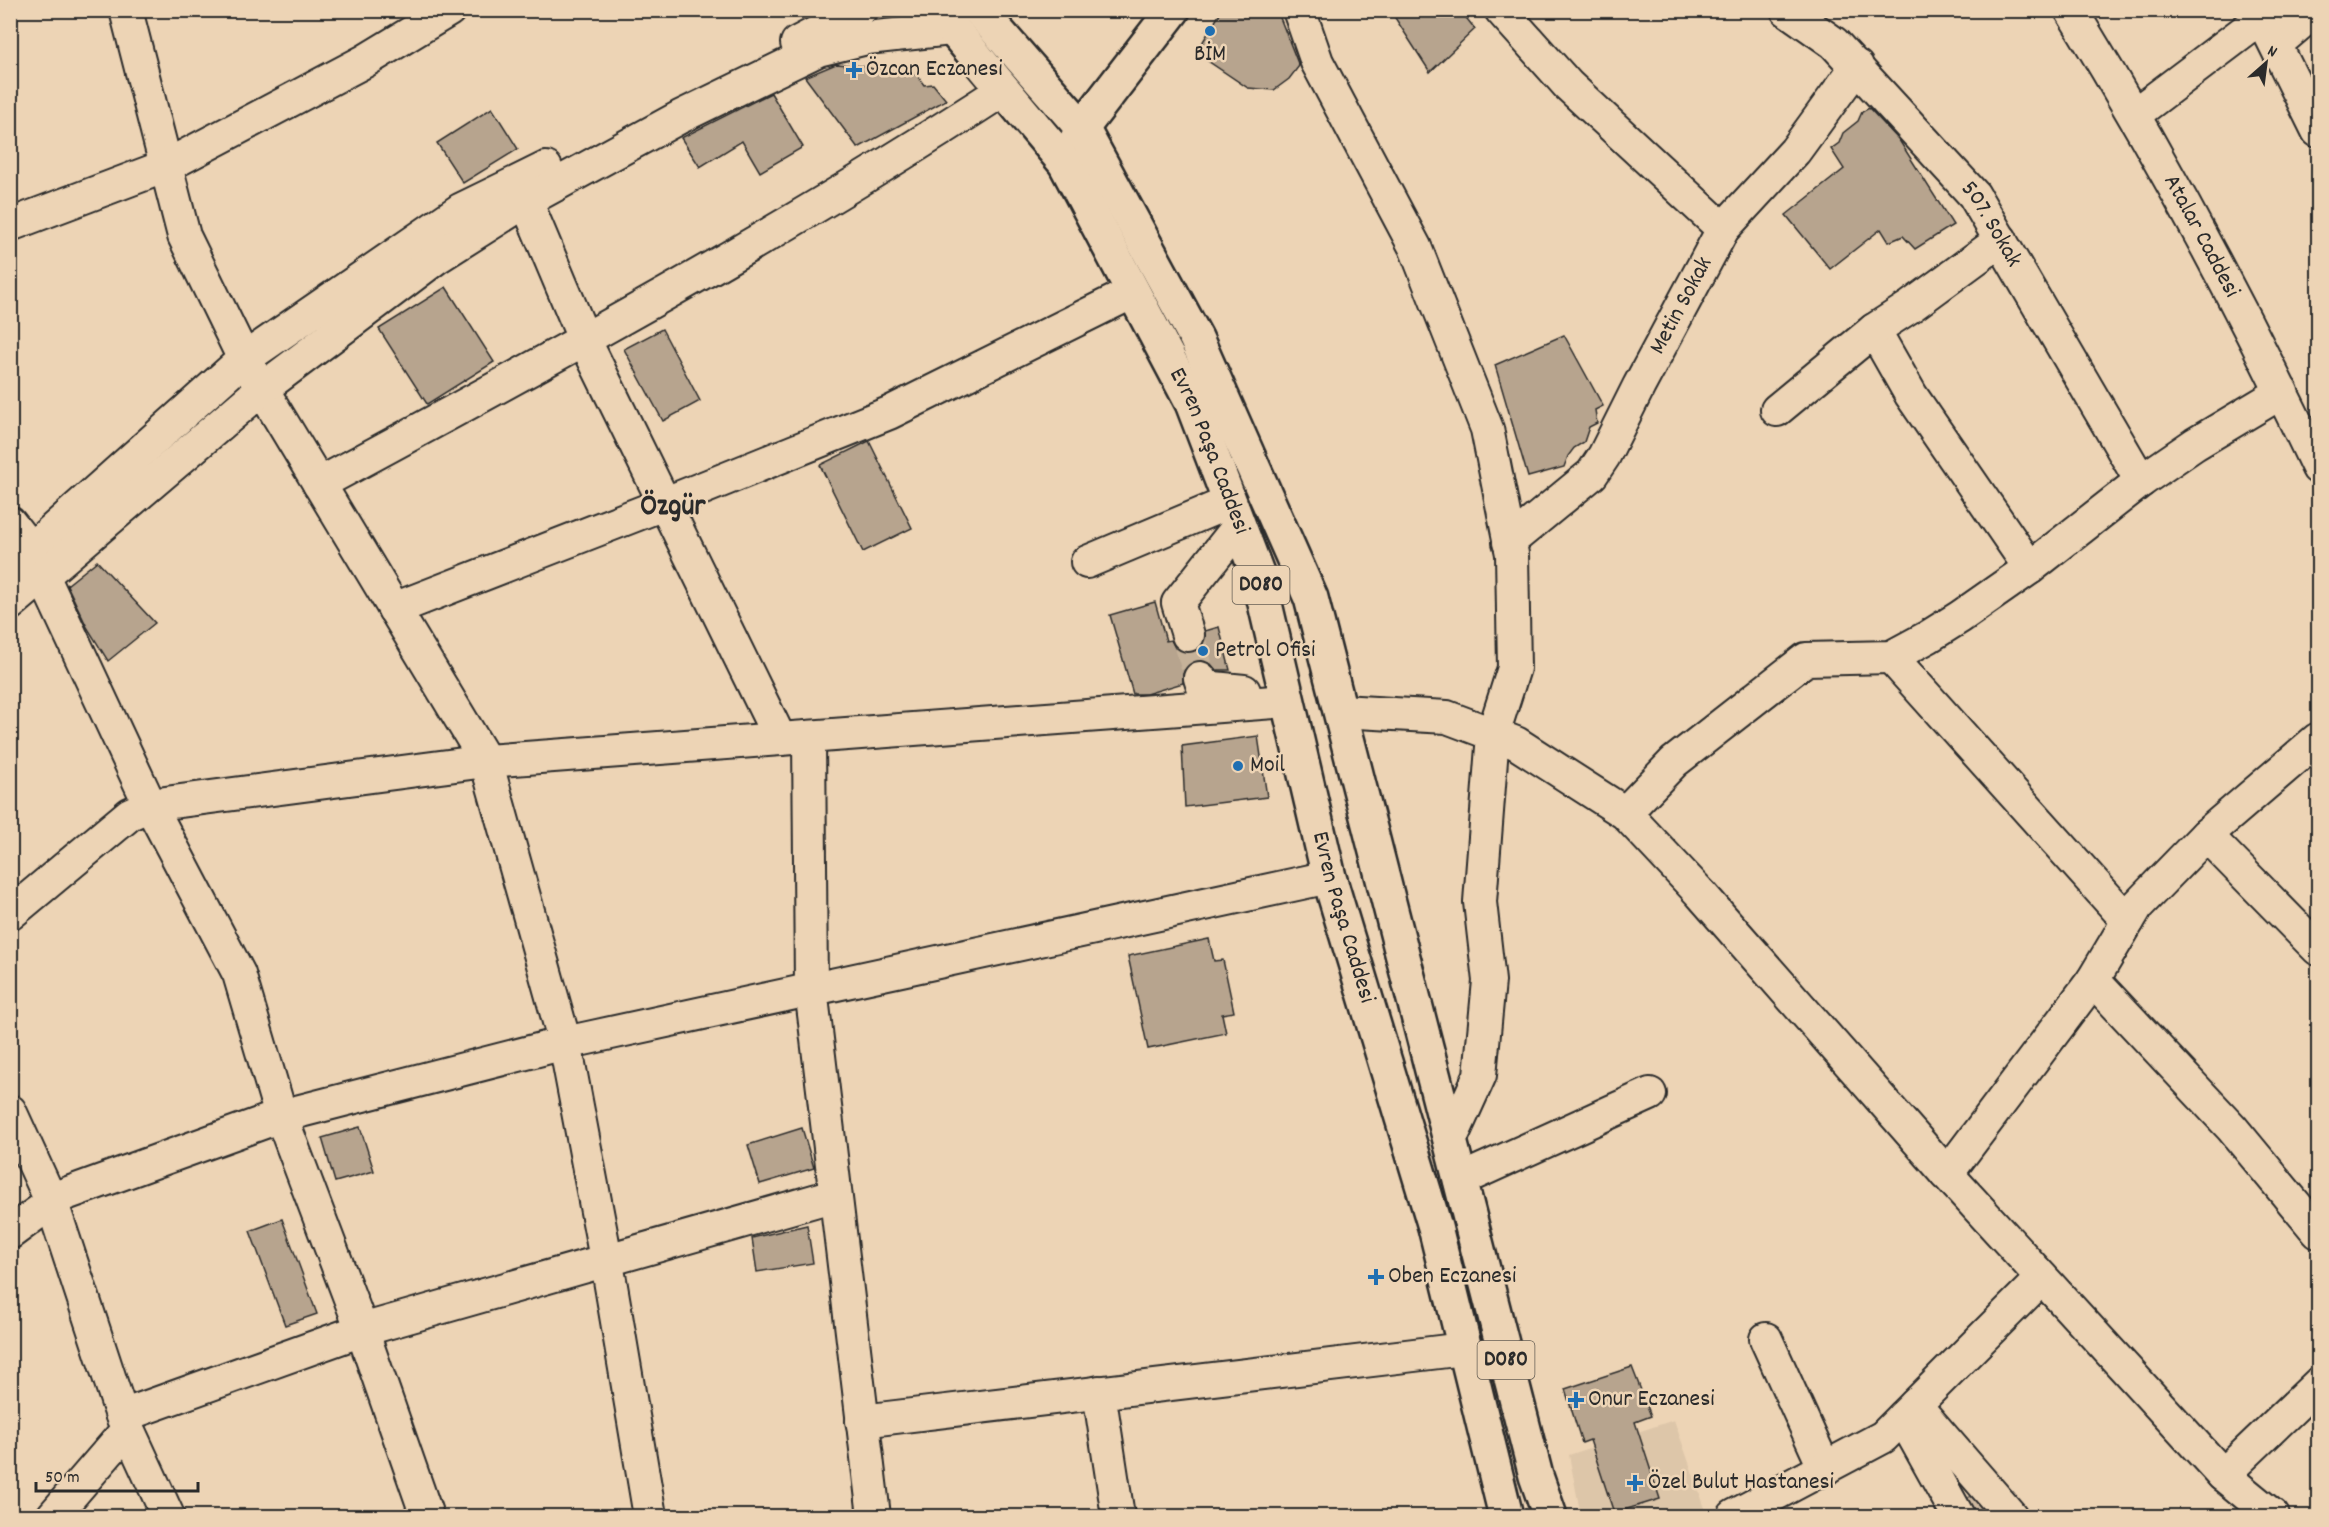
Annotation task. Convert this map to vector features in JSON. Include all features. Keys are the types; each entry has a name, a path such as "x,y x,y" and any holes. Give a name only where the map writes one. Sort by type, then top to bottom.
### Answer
{"main road":[{"name":"Evren Paşa Caddesi","path":"980,10 1082,128 1196,338 1311,598 1463,1191"},
{"path":"1065,163 1082,128 1173,10"},
{"name":"Evren Paşa Caddesi","path":"944,20 1065,163 1192,403 1259,578 1329,877 1435,1227 1464,1348"},
{"name":"D080","path":"1463,1191 1536,1476 1550,1516"},
{"name":"D080","path":"1464,1348 1506,1516"}],"street":[{"path":"126,10 184,236 244,359 486,761 565,1043 606,1259 650,1516"},
{"path":"10,225 166,166 365,61 449,10"},
{"path":"10,604 28,564 244,359 460,210 711,89 860,10"},
{"path":"1501,10 1568,85 1723,229"},
{"name":"507. Sokak","path":"1787,10 1834,43 1974,195 2141,481"},
{"name":"Atalar Caddesi","path":"2072,10 2135,114 2283,392 2319,468"},
{"path":"2135,114 2265,24 2316,10"},
{"path":"1304,12 1317,62 1415,247 1487,429 1512,554 1514,668 1493,734 1480,902 1489,981 1480,1075 1450,1141"},
{"path":"28,564 436,258 526,201 680,117 818,50 944,20"},
{"path":"2265,24 2319,131"},
{"name":"Metin Sokak","path":"1509,542 1592,474 1604,456 1723,229 1795,152 1857,66"},
{"path":"319,484 585,341 902,156 1003,90"},
{"path":"526,201 585,341 666,503 795,738 811,989 874,1516"},
{"path":"1777,411 1874,330 1911,306 2001,240"},
{"path":"394,609 889,413 1133,292"},
{"path":"1874,330 1911,395 2030,568"},
{"path":"1624,813 1674,762 1806,660 1891,657 1960,617 2030,568 2141,481 2195,444 2283,392"},
{"path":"1087,562 1234,514"},
{"path":"1188,635 1178,603 1234,514"},
{"path":"10,523 28,564 150,805 239,974 281,1116 362,1330 426,1516"},
{"path":"1891,657 2128,921"},
{"path":"1200,678 1203,687 1286,698"},
{"path":"10,914 130,814 150,805 486,761 1286,698"},
{"path":"1340,711 1447,717 1516,743 1624,813 1701,894 1947,1174 2042,1278 2223,1475 2264,1513"},
{"path":"1947,1174 2093,980 2137,906 2206,835 2319,739"},
{"path":"2206,835 2319,949"},
{"path":"10,1233 60,1196 281,1116 565,1043 1329,877"},
{"path":"2093,980 2232,1128 2319,1232"},
{"path":"1463,1191 1650,1094"},
{"path":"10,1111 52,1203 125,1423 168,1516"},
{"path":"53,1516 125,1423 362,1330 835,1195"},
{"path":"1747,1514 1883,1437 2042,1278"},
{"path":"1766,1339 1825,1469"},
{"path":"862,1421 1464,1348"},
{"path":"2223,1475 2319,1384"},
{"path":"1099,1392 1118,1516"},
{"path":"1909,1411 1958,1516"},
{"path":"1909,1411 2011,1516"}],"shaded area":[{"name":"Özel Bulut Hastanesi","path":"1674,1420 1706,1511 1690,1516 1581,1516 1569,1455"},
{"path":"1975,1494 1994,1516 1976,1516 1966,1499"}],"building":[{"path":"1222,10 1277,10 1299,66 1289,79 1274,90 1248,88 1196,53"},
{"path":"1390,10 1460,10 1475,29 1430,72"},
{"path":"836,64 877,70 888,68 899,75 916,74 924,85 933,84 946,100 858,148 805,77"},
{"path":"771,93 803,147 760,172 742,141 700,167 681,138"},
{"path":"492,108 518,149 463,183 437,143"},
{"path":"1869,108 1899,140 1953,225 1915,249 1903,236 1889,242 1881,229 1830,269 1786,215 1844,169 1831,149 1839,143 1843,133 1858,121 1862,112"},
{"path":"446,287 494,362 427,404 379,329"},
{"path":"662,329 700,401 663,421 624,349"},
{"path":"1564,335 1603,406 1595,410 1597,423 1589,427 1584,442 1574,448 1564,467 1528,477 1495,365"},
{"path":"869,441 912,528 863,552 820,465"},
{"path":"97,561 155,623 108,661 87,627 67,585"},
{"path":"1155,602 1166,641 1171,640 1175,648 1184,652 1193,652 1201,648 1205,639 1205,631 1219,627 1230,670 1216,670 1204,661 1195,661 1186,667 1183,683 1146,694 1133,694 1110,615"},
{"path":"1258,736 1267,797 1185,807 1182,746"},
{"path":"1209,939 1214,961 1223,960 1234,1012 1222,1014 1226,1033 1148,1049 1128,956"},
{"path":"360,1127 374,1171 335,1182 322,1138"},
{"path":"802,1128 814,1168 760,1184 748,1145"},
{"path":"282,1219 317,1314 285,1325 250,1231"},
{"path":"807,1225 813,1263 757,1272 752,1238"},
{"path":"1632,1367 1651,1416 1635,1422 1660,1499 1614,1513 1590,1440 1582,1443 1565,1389"}],"tunnel":[{"path":"1188,635 1200,678"}],"place":[{"name":"BİM","path":"1210,31"},
{"name":"Özcan Eczanesi","path":"854,70"},
{"name":"Petrol Ofisi","path":"1203,651"},
{"name":"Moil","path":"1238,766"},
{"name":"Oben Eczanesi","path":"1376,1277"},
{"name":"Onur Eczanesi","path":"1576,1400"},
{"name":"Özel Bulut Hastanesi","path":"1635,1483"}],"district":[{"name":"Özgür","path":"673,508"}]}
